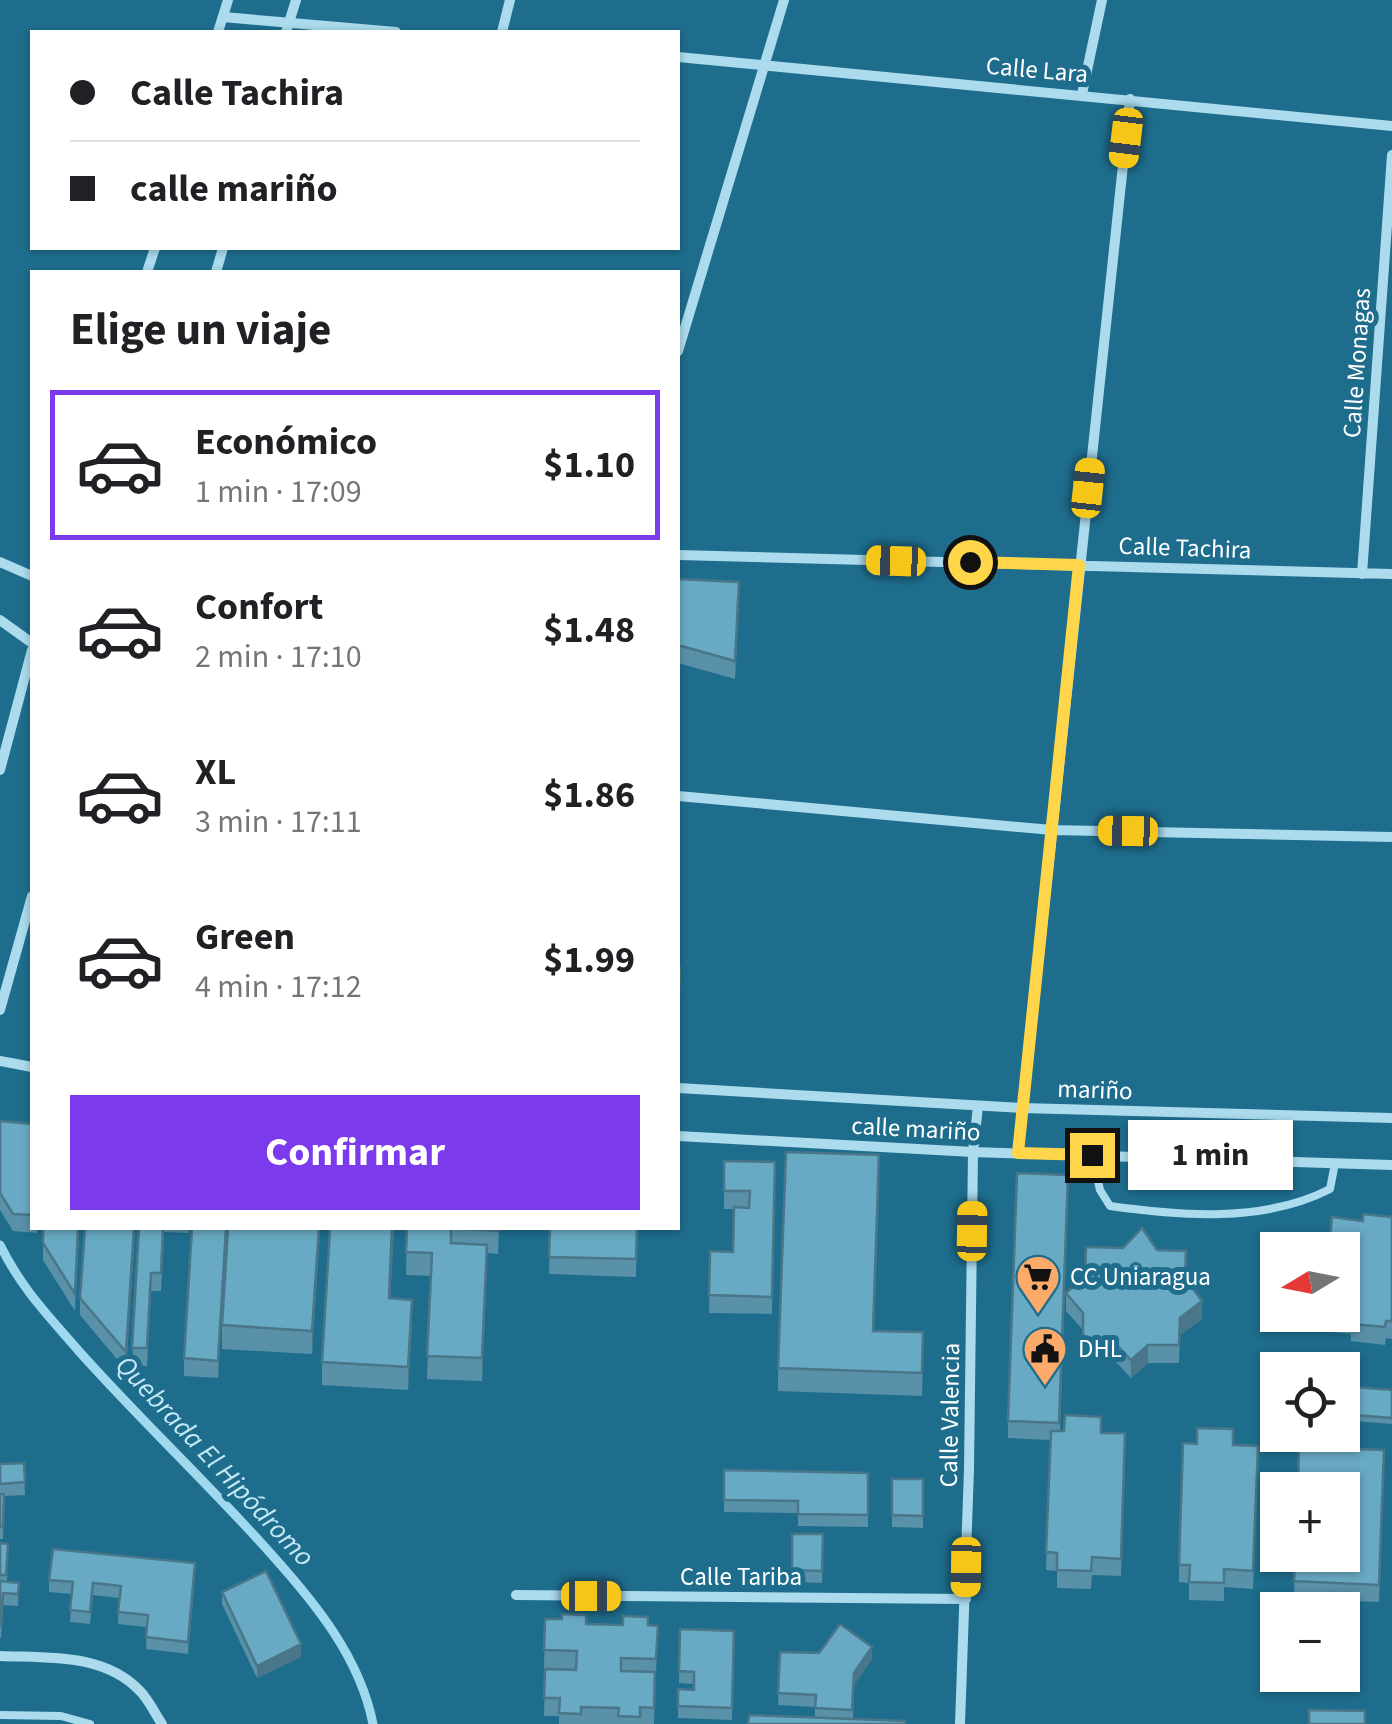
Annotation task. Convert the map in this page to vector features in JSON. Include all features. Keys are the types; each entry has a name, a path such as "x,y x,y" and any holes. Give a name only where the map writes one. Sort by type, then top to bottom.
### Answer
{"street":[{"path":"219,30 228,0"},
{"path":"287,28 296,0"},
{"path":"502,30 510,0"},
{"path":"680,344 784,0"},
{"path":"1082,94 1102,0"},
{"path":"223,17 287,28 342,30"},
{"name":"Calle Lara","path":"680,57 1392,126"},
{"path":"1018,1153 1130,98"},
{"name":"Calle Monagas","path":"1362,574 1392,156"},
{"name":"Calle Tachira","path":"680,555 1392,574"},
{"path":"0,562 30,575"},
{"path":"0,620 30,644"},
{"path":"0,770 30,654"},
{"path":"680,796 1052,830 1392,836"},
{"path":"0,1010 30,903"},
{"path":"0,948 14,958"},
{"path":"0,1060 28,1065"},
{"name":"mariño","path":"680,1088 1022,1108 1392,1118"},
{"name":"Calle Valencia","path":"960,1724 966,1599 973,1152 978,1106"},
{"name":"calle mariño","path":"680,1136 973,1152 1392,1165"},
{"name":"Calle Tariba","path":"516,1595 966,1599"},
{"path":"0,1656 77,1659 106,1668 140,1690 162,1724"}],"lane":[{"path":"1092,1155 1100,1190 1110,1206 1160,1213 1246,1212 1303,1203 1330,1190 1335,1163"},
{"path":"0,1714 61,1716 90,1724"}],"building":[{"path":"680,579 739,582 735,661 680,646"},
{"path":"0,1121 30,1124 30,1215 13,1214 0,1193"},
{"path":"786,1152 879,1155 873,1331 923,1332 922,1373 778,1368"},
{"path":"724,1161 775,1162 772,1297 709,1295 710,1251 733,1252 734,1207 749,1208 750,1191 724,1191"},
{"name":"CC Uniaragua","path":"1017,1173 1068,1175 1059,1423 1008,1421"},
{"path":"1363,1214 1392,1217 1392,1321 1386,1321 1385,1327 1360,1325 1360,1232 1331,1232 1332,1217 1363,1221"},
{"path":"1142,1228 1157,1250 1186,1251 1185,1278 1202,1301 1180,1318 1179,1345 1148,1345 1131,1360 1114,1342 1083,1342 1083,1313 1066,1293 1085,1277 1086,1247 1123,1248"},
{"path":"43,1230 78,1230 75,1294 43,1243"},
{"path":"85,1230 134,1230 126,1352 80,1298"},
{"path":"139,1230 163,1230 161,1273 151,1273 147,1348 132,1348"},
{"path":"192,1230 226,1230 218,1361 184,1358"},
{"path":"228,1230 319,1230 312,1331 222,1325"},
{"path":"330,1230 392,1230 389,1298 412,1300 408,1367 322,1362"},
{"path":"407,1230 451,1230 451,1243 487,1245 482,1358 427,1356 432,1253 406,1252"},
{"path":"550,1230 637,1230 636,1259 549,1257"},
{"path":"1360,1387 1392,1390 1392,1418 1360,1415"},
{"path":"1065,1415 1101,1417 1101,1433 1125,1433 1121,1559 1092,1557 1091,1571 1057,1570 1057,1553 1046,1552 1051,1431 1064,1431"},
{"path":"1197,1428 1233,1429 1233,1445 1258,1446 1253,1571 1224,1569 1224,1583 1189,1582 1190,1565 1179,1565 1183,1443 1197,1444"},
{"path":"1384,1450 1379,1585 1294,1581 1294,1572 1360,1572 1360,1472 1298,1472 1299,1452"},
{"path":"24,1463 25,1482 0,1484 0,1464"},
{"path":"724,1470 868,1473 868,1515 798,1514 798,1501 724,1500"},
{"path":"892,1479 923,1479 923,1516 892,1515"},
{"path":"0,1494 4,1494 3,1527 0,1527"},
{"path":"792,1534 823,1534 822,1571 792,1570"},
{"path":"0,1543 8,1544 6,1575 0,1575"},
{"path":"53,1549 195,1563 188,1642 146,1637 148,1615 118,1612 121,1586 93,1583 90,1612 70,1610 73,1582 49,1580"},
{"path":"266,1571 301,1644 257,1666 222,1592"},
{"path":"0,1581 19,1583 18,1594 3,1593 1,1626 0,1626"},
{"path":"562,1614 586,1615 586,1624 623,1625 623,1616 648,1617 648,1625 658,1626 656,1659 621,1658 621,1671 655,1672 654,1708 640,1707 640,1717 618,1716 619,1708 581,1707 581,1714 559,1713 560,1698 544,1698 545,1669 576,1670 577,1651 544,1650 545,1619 562,1619"},
{"path":"840,1624 872,1647 854,1673 852,1710 815,1708 816,1695 778,1693 780,1652 819,1653"},
{"path":"680,1629 734,1631 732,1708 678,1706 678,1689 694,1690 694,1672 679,1671"},
{"path":"1309,1710 1365,1711 1365,1724 1309,1724"},
{"path":"749,1715 905,1721 905,1724 748,1724"}],"waterway":[{"name":"Quebrada El Hipódromo","path":"0,1245 26,1288 77,1349 305,1593 347,1654 373,1724"}],"place":[{"name":"CC Uniaragua","path":"1038,1315"},
{"name":"DHL","path":"1045,1387"}],"route":[{"path":"970,562 1079,565 1018,1153 1092,1155"}]}
